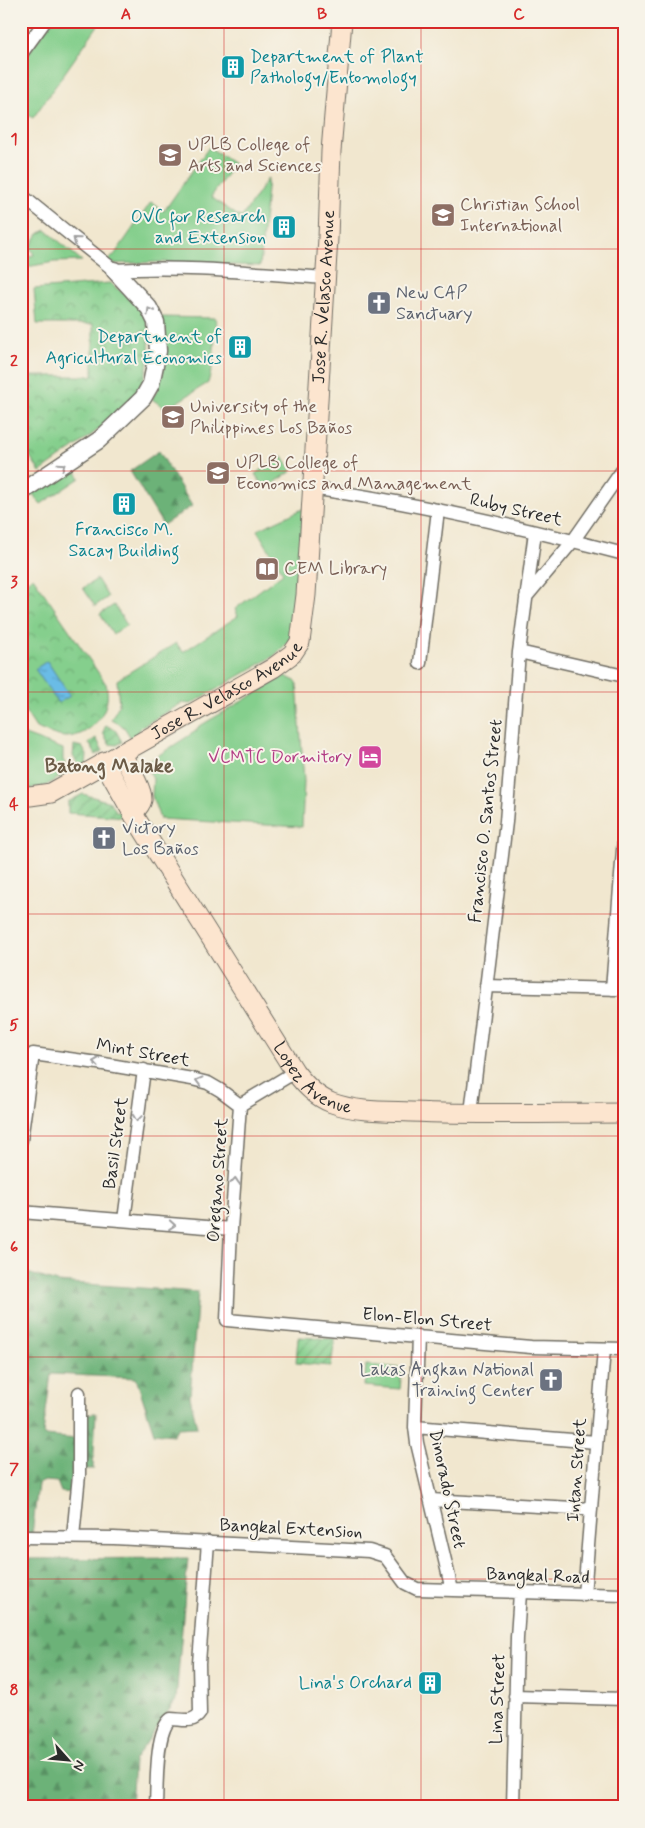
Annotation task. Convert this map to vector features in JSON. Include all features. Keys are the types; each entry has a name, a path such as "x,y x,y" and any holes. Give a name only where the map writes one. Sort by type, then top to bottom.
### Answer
{"main road":[{"name":"Jose R. Velasco Avenue","path":"21,795 30,796 51,793 273,668 292,654 300,642 303,628 331,151 342,21"},
{"path":"121,753 140,790 142,799 140,805 133,813"},
{"name":"Lopez Avenue","path":"104,762 133,813 295,1072 307,1088 316,1095 330,1103 353,1110 624,1114"}],"street":[{"path":"21,54 45,21"},
{"path":"21,195 114,270 149,308 156,322 158,351 152,384 143,398 99,440 21,492"},
{"path":"114,270 157,268 324,278"},
{"path":"526,597 574,541 624,468"},
{"name":"Ruby Street","path":"311,488 438,510 624,554"},
{"path":"420,662 438,510"},
{"name":"Francisco O. Santos Street","path":"472,1113 506,822 519,652 534,532"},
{"path":"519,652 624,676"},
{"path":"486,986 618,989 624,838"},
{"name":"Mint Street","path":"21,1140 33,1054 175,1075 208,1083 240,1105"},
{"name":"Basil Street","path":"124,1220 144,1070"},
{"name":"Oregano Street","path":"227,1320 240,1105 295,1072"},
{"path":"21,1212 231,1229"},
{"name":"Elon-Elon Street","path":"227,1320 531,1347 624,1349"},
{"name":"Dinorado Street","path":"418,1336 415,1426 420,1457 452,1590"},
{"name":"Intan Street","path":"584,1595 604,1348"},
{"path":"74,1537 79,1475 79,1393"},
{"path":"415,1426 596,1442"},
{"path":"431,1500 591,1508"},
{"name":"Bangkal Extension","path":"21,1537 74,1537 370,1550 385,1556 405,1583 417,1589 452,1590"},
{"path":"156,1807 162,1730 166,1722 171,1719 191,1720 197,1718 200,1713 198,1670 208,1542"},
{"name":"Bangkal Road","path":"452,1590 624,1595"},
{"name":"Lina Street","path":"512,1807 520,1593"},
{"path":"515,1696 624,1699"}],"green space":[{"path":"53,21 101,21 33,118 21,111 21,64"},
{"path":"209,147 234,164 211,197 238,216 242,217 268,178 260,266 162,262 106,263 115,254 151,202 164,211"},
{"path":"46,230 82,261 54,262 21,268 22,258 34,255 30,247 38,234"},
{"path":"110,283 134,301 145,317 149,351 147,369 143,380 133,396 110,420 40,472 21,442 21,382 28,376 93,376 93,324 37,324 34,289"},
{"path":"161,317 216,318 213,364 208,383 179,401 169,411 152,399 161,379 166,359 164,328"},
{"path":"159,451 192,506 163,525 130,471"},
{"path":"283,456 292,471 265,489 255,474"},
{"path":"72,466 80,478 41,504 33,494 21,501 21,497"},
{"path":"305,508 294,624 288,642 274,656 191,704 182,703 141,727 137,735 131,738 124,727 111,719 119,705 117,680 176,643 183,652 238,616 235,609 283,573 257,530"},
{"path":"33,577 106,684 107,698 102,714 93,726 73,736 59,736 36,728 21,705 21,585"},
{"path":"97,579 108,597 95,606 83,588"},
{"path":"114,605 127,625 113,634 100,614"},
{"path":"285,676 297,682 304,781 302,827 160,819 152,796 153,779 145,764 196,731 198,727"},
{"path":"106,725 116,731 122,742 117,745 109,744 103,732"},
{"path":"23,731 25,735 63,749 63,760 70,771 45,786 27,789 24,784 21,784 21,732"},
{"path":"96,738 103,751 96,755 89,743"},
{"path":"74,745 82,747 87,755 86,764 80,767 73,756"},
{"path":"83,794 110,802 117,812 123,810 127,817 68,813 68,802"},
{"path":"21,1271 57,1282 198,1292 190,1397 197,1427 178,1428 173,1435 154,1433 136,1378 51,1374 43,1434 46,1436 76,1439 81,1414 96,1413 93,1469 79,1469 77,1493 61,1492 57,1482 45,1481 38,1484 32,1535 21,1535 23,1438 21,1419 24,1419 32,1376 21,1371"},
{"path":"298,1337 335,1339 331,1366 296,1363"},
{"path":"366,1365 402,1368 400,1389 364,1386"},
{"path":"188,1558 176,1700 134,1761 131,1807 21,1807 21,1559"}],"water":[{"path":"47,661 70,696 58,703 35,669"}],"place":[{"name":"Department of Plant Pathology/Entomology","path":"233,67"},
{"name":"UPLB College of Arts and Sciences","path":"170,155"},
{"name":"Christian School International","path":"443,215"},
{"name":"OVC for Research and Extension","path":"284,227"},
{"name":"New CAP Sanctuary","path":"379,303"},
{"name":"Department of Agricultural Economics","path":"240,347"},
{"name":"University of the Philippines Los Baños","path":"173,417"},
{"name":"UPLB College of Economics and Management","path":"218,473"},
{"name":"Francisco M. Sacay Building","path":"124,504"},
{"name":"CEM Library","path":"267,569"},
{"name":"VCMTC Dormitory","path":"370,757"},
{"name":"Victory Los Baños","path":"104,838"},
{"name":"Lakas Angkan National Training Center","path":"551,1380"},
{"name":"Lina's Orchard","path":"430,1683"}],"district":[{"name":"Batong Malake","path":"109,766"}]}
